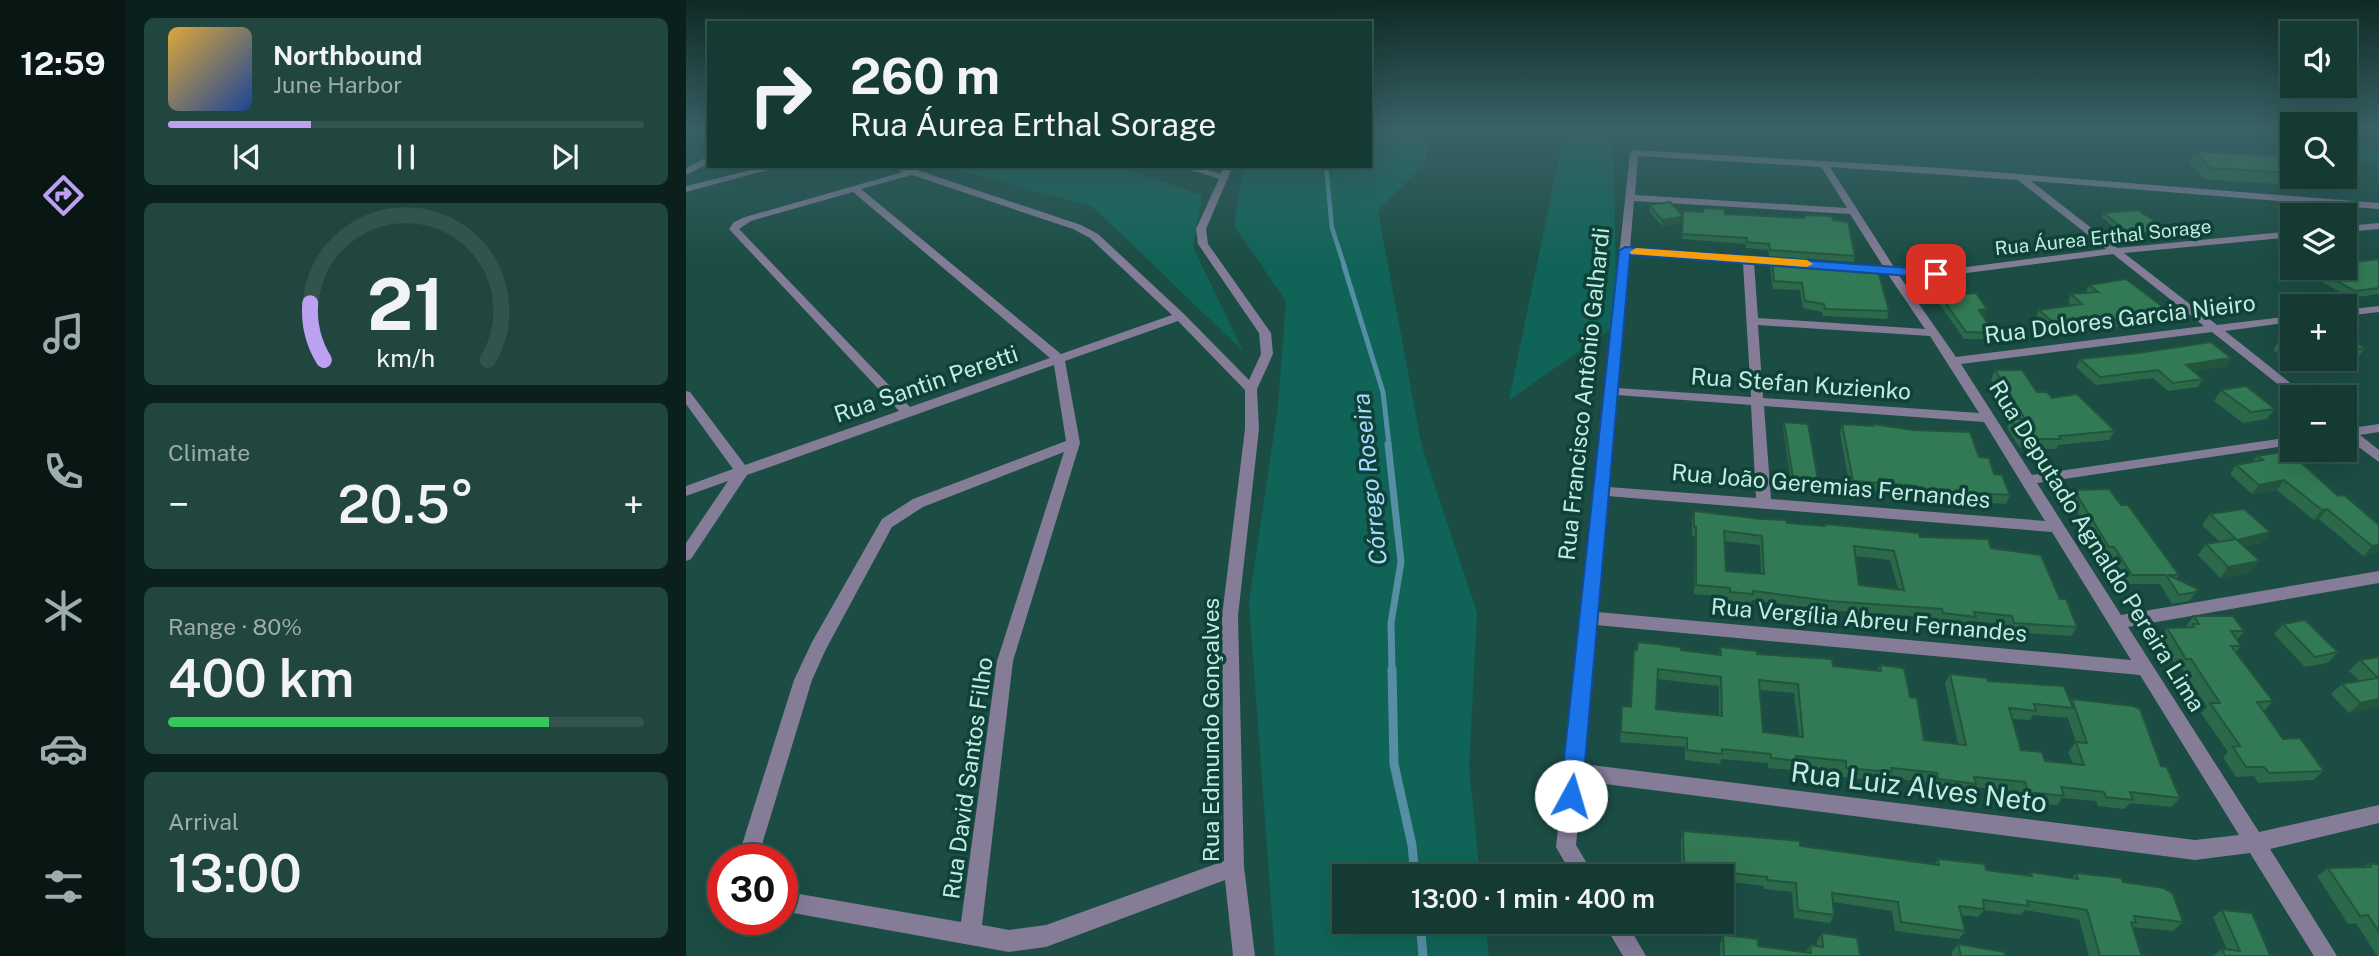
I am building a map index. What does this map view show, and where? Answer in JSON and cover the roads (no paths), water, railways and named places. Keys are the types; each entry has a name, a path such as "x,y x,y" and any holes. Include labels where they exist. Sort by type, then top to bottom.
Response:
{"street":[{"path":"686,174 689,188 752,173"},
{"path":"908,412 734,229 737,224 748,219 909,173"},
{"path":"913,173 1077,227 1094,236 1180,316 1251,389 1267,354 1265,333 1203,244 1201,229 1225,173"},
{"path":"1206,173 1222,177"},
{"name":"Rua Francisco Antônio Galhardi","path":"1577,864 1566,847 1632,173"},
{"name":"Rua Deputado Agnaldo Pereira Lima","path":"1829,173 1891,271 1936,333 2326,956"},
{"name":"Rua Francisco Antônio Galhardi","path":"1954,173 2379,206"},
{"path":"2020,177 2286,385"},
{"path":"854,188 1059,359"},
{"path":"1630,198 1854,211"},
{"path":"2357,228 2379,226"},
{"name":"Rua Áurea Erthal Sorage","path":"1831,265 1936,274 2115,251 2280,235"},
{"path":"1625,251 1803,263"},
{"path":"1748,260 1754,321 1755,402 1763,504"},
{"path":"2357,312 2379,309"},
{"name":"Rua Santin Peretti","path":"686,491 1180,316"},
{"path":"1754,321 1936,333"},
{"name":"Rua Dolores Garcia Nieiro","path":"1953,360 2280,321"},
{"name":"Rua David Santos Filho","path":"970,935 1005,661 1073,443 1059,359"},
{"name":"Rua Edmundo Gonçalves","path":"1244,956 1234,867 1230,616 1252,429 1251,389"},
{"name":"Rua Stefan Kuzienko","path":"1611,391 1989,418"},
{"path":"686,555 742,471 688,401"},
{"path":"2357,431 2379,428"},
{"path":"2357,440 2379,457"},
{"path":"752,844 803,680 887,523 918,503 1073,443"},
{"path":"2028,480 2280,443"},
{"name":"Rua João Geremias Fernandes","path":"1601,491 2057,527"},
{"path":"2117,622 2379,577"},
{"name":"Rua Vergília Abreu Fernandes","path":"1588,618 2145,668"},
{"name":"Rua Luiz Alves Neto","path":"1573,771 2195,850 2257,842 2379,814"},
{"path":"798,904 1009,941 1046,936 1234,867"},
{"path":"1621,934 1635,956"}],"waterway":[{"name":"Córrego Roseira","path":"1327,173 1332,228 1345,268"},
{"name":"Córrego Roseira","path":"1344,266 1383,392 1389,445"},
{"name":"Córrego Roseira","path":"1388,444 1401,562 1391,623 1392,670"},
{"name":"Córrego Roseira","path":"1392,669 1394,764 1414,864"},
{"name":"Córrego Roseira","path":"1421,934 1423,956"}]}
